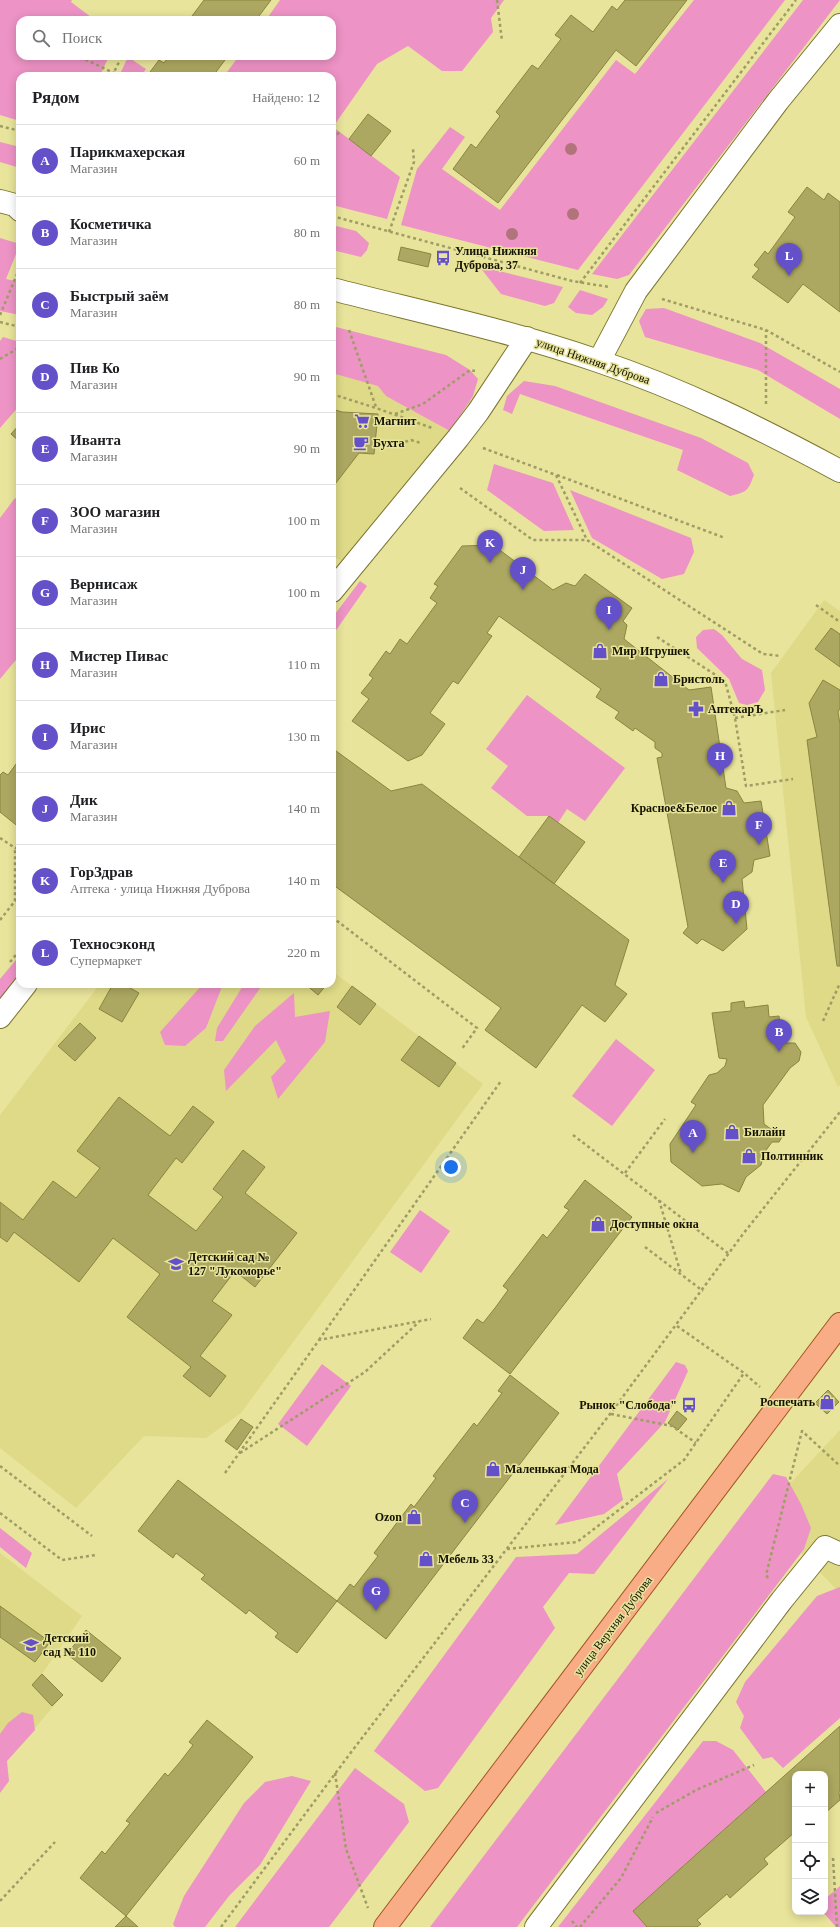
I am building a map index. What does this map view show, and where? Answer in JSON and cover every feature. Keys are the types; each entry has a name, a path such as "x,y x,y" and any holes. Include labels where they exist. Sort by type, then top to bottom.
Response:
{"main road":[{"name":"улица Верхняя Дуброва","path":"378,1920 840,1324"}],"street":[{"path":"600,361 636,291 778,101 840,25"},
{"name":"улица Нижняя Дуброва","path":"336,290 527,338 600,361 692,396 840,471"},
{"path":"336,586 458,438 527,338"},
{"path":"0,1017 23,988"},
{"path":"536,1927 782,1600 825,1547 840,1554"}],"path":[{"path":"496,0 502,42"},
{"path":"580,283 796,0"},
{"path":"86,60 108,72"},
{"path":"114,72 120,60"},
{"path":"0,126 16,130"},
{"path":"336,135 340,132"},
{"path":"389,232 414,162 413,149"},
{"path":"336,217 580,283 636,291 766,330 840,372"},
{"path":"0,315 16,277"},
{"path":"0,322 16,325"},
{"path":"350,330 376,408"},
{"path":"766,330 766,433"},
{"path":"0,359 16,349"},
{"path":"395,414 423,404 470,370 500,378"},
{"path":"336,395 395,414 725,538"},
{"path":"556,475 587,540 763,654 780,656"},
{"path":"460,488 533,540 587,540"},
{"path":"816,605 840,622"},
{"path":"658,638 725,681 735,718 746,786 793,779"},
{"path":"735,718 785,710"},
{"path":"0,838 15,848 14,901 0,920"},
{"path":"336,920 477,1028 460,1050"},
{"path":"823,1021 840,983"},
{"path":"225,1473 501,1081"},
{"path":"220,1927 335,1773 677,1326 729,1254 840,1112"},
{"path":"625,1174 664,1119"},
{"path":"573,1135 729,1254"},
{"path":"659,1200 681,1274"},
{"path":"645,1247 703,1291"},
{"path":"319,1340 431,1319"},
{"path":"239,1454 365,1372 419,1321"},
{"path":"677,1326 744,1373 764,1391"},
{"path":"507,1549 577,1542 684,1460 744,1373"},
{"path":"610,1414 672,1426 696,1443"},
{"path":"782,1600 766,1575 802,1431 840,1466"},
{"path":"0,1466 92,1536"},
{"path":"0,1513 62,1560 96,1555"},
{"path":"649,1817 696,1790 754,1765"},
{"path":"335,1773 346,1849 378,1920"},
{"path":"580,1927 621,1878 656,1813"},
{"path":"0,1901 55,1842"},
{"path":"833,1858 837,1927"}],"shaded area":[{"path":"0,0 72,0 71,2 90,16 16,16 16,60 107,60 102,72 16,72 16,120 0,115"},
{"path":"280,0 504,0 491,18 493,32 462,71 442,71 408,46 377,64 336,123 336,72 227,72 236,60 336,60 336,16 269,16"},
{"path":"694,0 785,0 578,270 401,225 417,169 450,127 465,137 442,169 500,210 616,60 635,74"},
{"path":"803,0 840,0 629,275 617,279 592,274"},
{"path":"127,60 132,60 146,69 144,72 121,72"},
{"path":"336,129 400,177 387,219 336,206"},
{"path":"0,142 16,146 16,167 0,162"},
{"path":"336,226 356,231 369,243 367,250 361,257 336,251"},
{"path":"0,238 16,243 16,254 6,279 16,281 16,314 0,311"},
{"path":"479,266 563,287 554,303 545,306 501,294"},
{"path":"580,290 608,299 603,307 592,315 576,313 568,307"},
{"path":"664,308 760,343 840,389 840,419 758,370 645,337 639,321 646,309"},
{"path":"336,327 446,355 470,370 478,379 473,396 450,431 386,396 378,386 336,374"},
{"path":"3,337 16,341 16,410 0,428 0,341"},
{"path":"336,363 488,406 358,575 337,558 336,559"},
{"path":"524,381 555,386 701,438 748,463 754,475 746,490 730,496 677,470 683,450 520,394 512,414 503,410 507,396"},
{"path":"494,464 553,483 574,530 544,531 487,490"},
{"path":"570,490 691,538 694,552 684,574 662,579 592,538"},
{"path":"15,498 16,660 0,679 0,518"},
{"path":"360,581 367,586 336,630 336,613"},
{"path":"824,600 840,611 840,1085 838,1087 806,1017 771,673"},
{"path":"714,629 722,635 742,659 762,670 765,690 758,702 747,705 739,703 729,679 697,648 696,637 703,630"},
{"path":"527,695 625,768 585,821 567,809 558,823 549,816 527,816 491,788 508,766 486,749"},
{"path":"16,960 16,981 0,1000 0,979"},
{"name":"Детский сад № 127 \"Лукоморье\"","path":"336,974 483,1084 241,1413 206,1438 144,1436 76,1508 0,1448 0,1115 97,988 336,988"},
{"path":"199,988 221,988 206,1028 185,1046 165,1045 160,1032"},
{"path":"242,988 260,988 223,1041 215,1041 217,1028"},
{"path":"294,993 295,1017 330,1011 325,1042 278,1099 271,1077 286,1061 276,1040 226,1091 224,1070 255,1026"},
{"path":"616,1039 655,1070 612,1126 572,1096"},
{"path":"420,1210 450,1231 421,1273 390,1252"},
{"path":"676,1362 685,1365 688,1371 665,1422 617,1474 623,1500 604,1514 555,1525"},
{"path":"322,1364 351,1386 307,1446 278,1424"},
{"path":"840,1430 840,1593 770,1521 772,1503"},
{"path":"773,1474 786,1477 801,1504 811,1528 804,1549 517,1927 430,1927"},
{"path":"668,1479 594,1574 569,1573 543,1607 555,1628 438,1788 425,1791 374,1751 516,1557 577,1554"},
{"path":"0,1528 32,1553 26,1568 0,1547"},
{"name":"Детский сад № 110","path":"0,1553 82,1616 42,1674 63,1695 0,1769"},
{"path":"840,1587 840,1718 783,1768 772,1757 763,1759 740,1728 744,1716 736,1702 745,1682 817,1596"},
{"path":"22,1712 33,1715 35,1730 7,1761 9,1781 0,1793 0,1734 8,1723"},
{"path":"703,1741 716,1741 733,1750 766,1792 633,1911 647,1927 558,1927"},
{"path":"355,1768 404,1804 409,1822 329,1927 235,1927"},
{"path":"292,1776 311,1781 260,1865 229,1896 205,1927 175,1927 173,1924 184,1896 244,1803 265,1782"},
{"path":"840,1886 840,1927 836,1927 826,1915 828,1915 828,1896"}],"building":[{"path":"204,0 271,0 259,16 192,16"},
{"path":"625,0 687,0 636,66 616,50 498,203 453,169 471,144 476,148 500,116 496,112 532,65 538,69 561,39 555,35 571,15 593,32 612,6 617,10"},
{"path":"159,60 164,63 166,60 225,60 216,72 150,72"},
{"path":"368,114 391,131 371,156 349,139"},
{"path":"807,187 824,200 828,193 840,202 840,312 803,284 788,303 752,277 759,269 754,265 765,251 768,254 795,217 788,212"},
{"path":"401,247 431,254 428,267 398,260"},
{"path":"336,410 342,412 378,414 374,454 359,453 336,483"},
{"path":"16,428 16,438 11,434"},
{"path":"493,545 553,590 566,583 575,586 585,574 632,608 623,621 627,625 624,639 689,690 711,687 726,788 737,791 744,803 761,801 770,856 754,860 752,872 742,879 747,929 723,951 702,939 697,944 683,933 688,927 657,758 662,757 662,753 655,748 655,742 635,728 633,731 615,718 619,712 596,697 601,689 499,616 487,633 492,636 458,684 453,681 430,713 445,724 422,755 408,761 352,721 369,699 361,693 373,678 369,675 386,651 390,654 400,639 407,644 437,603 430,598 438,586 434,584 462,546"},
{"path":"831,628 840,634 840,667 815,649"},
{"path":"823,680 840,690 840,708 838,712 840,724 840,966 837,966 807,740 817,737 809,703"},
{"path":"336,751 391,791 422,784 629,940 615,985 627,994 605,1022 582,1005 536,1068 485,1030 501,1008 336,887"},
{"path":"16,764 16,825 0,812 0,775 3,772 8,775"},
{"path":"549,816 585,842 554,884 519,857"},
{"path":"352,986 376,1004 360,1025 337,1007"},
{"path":"111,988 130,988 139,993 122,1022 99,1009"},
{"path":"310,988 324,988 318,995"},
{"path":"744,1001 745,1008 768,1005 769,1017 779,1016 783,1043 795,1043 801,1052 799,1061 790,1068 763,1105 764,1124 782,1137 779,1142 772,1142 764,1153 761,1165 746,1177 739,1192 722,1184 702,1186 671,1162 670,1144 696,1105 691,1102 709,1075 717,1073 725,1066 727,1059 719,1058 712,1013 731,1011 731,1003"},
{"path":"80,1023 96,1038 75,1061 58,1046"},
{"path":"419,1036 456,1063 439,1087 401,1060"},
{"name":"Детский сад № 127 \"Лукоморье\"","path":"119,1097 170,1136 193,1106 214,1122 182,1163 176,1158 148,1195 196,1231 223,1197 213,1189 243,1150 265,1167 245,1193 297,1233 255,1287 235,1271 212,1301 232,1315 200,1356 226,1376 210,1397 183,1376 191,1367 127,1317 160,1274 113,1238 79,1282 14,1232 7,1242 0,1237 0,1202 23,1220 53,1181 76,1198 100,1168 77,1151"},
{"path":"585,1180 632,1217 510,1374 463,1338 477,1319 483,1323 495,1308 508,1290 503,1286 543,1234 547,1238 569,1210 564,1207"},
{"path":"510,1375 559,1413 386,1639 337,1601 350,1584 354,1587 378,1556 374,1553 411,1504 414,1507 436,1478 433,1476 474,1423 477,1426 502,1393 498,1391"},
{"name":"Роспечать","path":"828,1390 839,1402 827,1414 815,1403"},
{"path":"677,1411 687,1419 678,1430 668,1423"},
{"path":"241,1419 253,1427 237,1450 225,1441"},
{"path":"178,1480 337,1601 297,1653 275,1637 278,1633 249,1610 246,1614 201,1579 205,1575 176,1553 173,1558 138,1531"},
{"path":"0,1606 50,1642 35,1662 0,1637"},
{"path":"86,1630 121,1658 102,1682 67,1654"},
{"path":"42,1674 63,1695 52,1706 32,1685"},
{"path":"207,1720 253,1757 126,1916 80,1878 102,1851 105,1854 130,1823 126,1821 165,1773 168,1776 180,1762 193,1745 189,1742"},
{"path":"840,1726 840,1800 828,1810 828,1771 792,1771 792,1835 764,1859 768,1864 730,1898 727,1894 697,1920 701,1924 697,1927 647,1927 633,1911"},
{"path":"126,1916 138,1927 115,1927"}],"place":[{"name":"Улица Нижняя Дуброва, 37","path":"443,258"},
{"name":"Техносэконд","path":"789,276"},
{"name":"Магнит","path":"362,421"},
{"name":"Бухта","path":"361,443"},
{"name":"ГорЗдрав","path":"490,563"},
{"name":"Дик","path":"523,590"},
{"name":"Ирис","path":"609,630"},
{"name":"Мир Игрушек","path":"600,651"},
{"name":"Бристоль","path":"661,679"},
{"name":"АптекарЪ","path":"696,709"},
{"name":"Мистер Пивас","path":"720,776"},
{"name":"Красное&Белое","path":"729,808"},
{"name":"ЗОО магазин","path":"759,845"},
{"name":"Иванта","path":"723,883"},
{"name":"Пив Ко","path":"736,924"},
{"name":"Косметичка","path":"779,1052"},
{"name":"Билайн","path":"732,1132"},
{"name":"Парикмахерская","path":"693,1153"},
{"name":"Полтинник","path":"749,1156"},
{"name":"Доступные окна","path":"598,1224"},
{"name":"Детский сад № 127 \"Лукоморье\"","path":"176,1264"},
{"name":"Роспечать","path":"827,1402"},
{"name":"Рынок \"Слобода\"","path":"689,1405"},
{"name":"Маленькая Мода","path":"493,1469"},
{"name":"Ozon","path":"414,1517"},
{"name":"Быстрый заём","path":"465,1523"},
{"name":"Мебель 33","path":"426,1559"},
{"name":"Вернисаж","path":"376,1611"},
{"name":"Детский сад № 110","path":"31,1645"}]}
